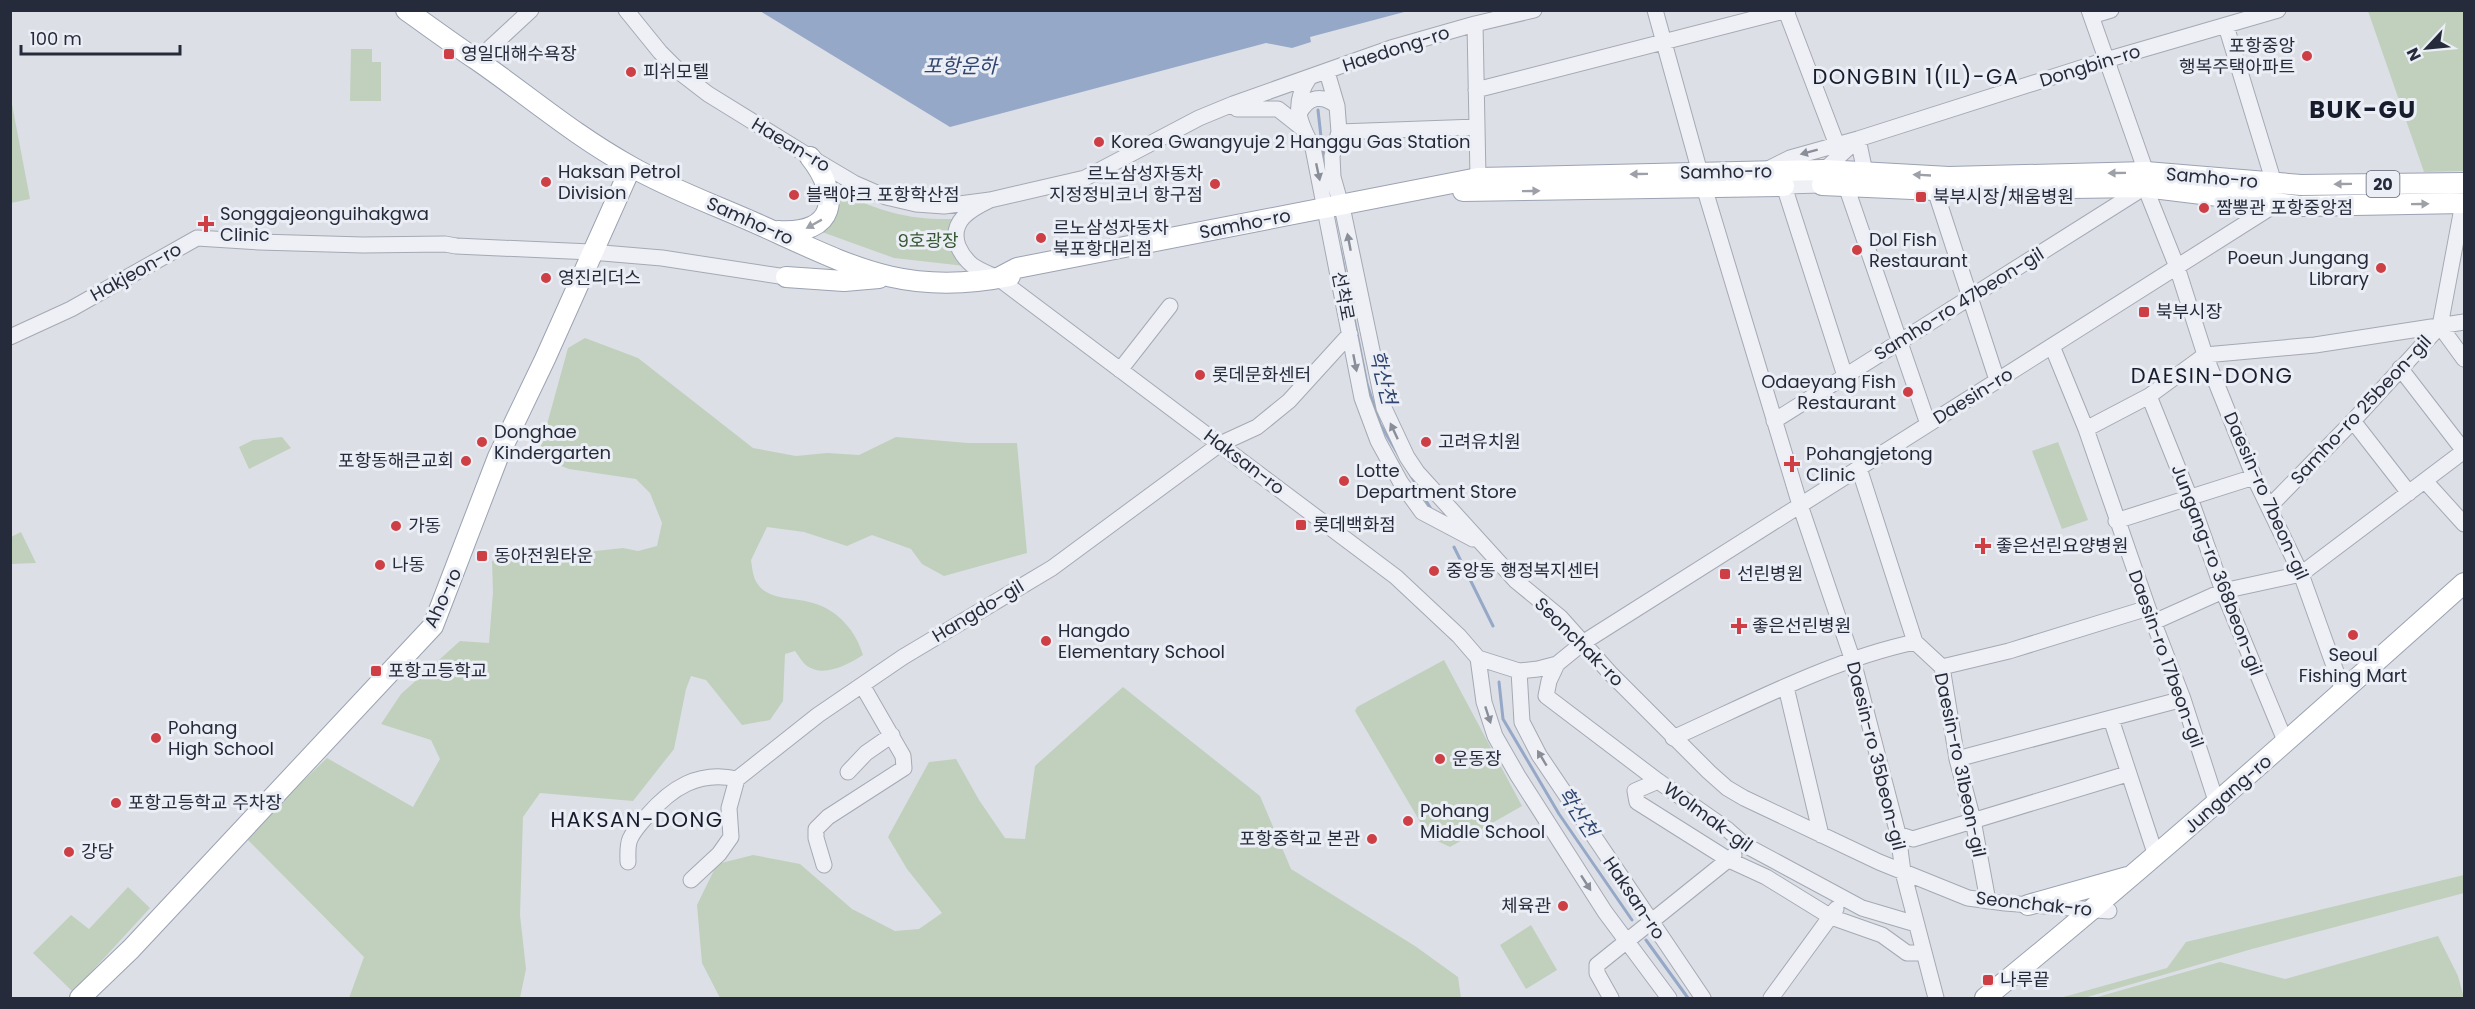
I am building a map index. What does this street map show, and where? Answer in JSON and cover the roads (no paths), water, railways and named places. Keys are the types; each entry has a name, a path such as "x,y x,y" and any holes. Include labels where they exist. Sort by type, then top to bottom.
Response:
{"main road":[{"name":"Samho-ro","path":"406,10 477,60 551,117 631,167 842,262 887,278 916,282 956,283 1154,254 1478,178 1703,180 1784,186"},
{"path":"770,230 806,229 822,221 827,215 830,197 828,187 823,173 810,157"},
{"name":"Aho-ro","path":"80,999 131,949 433,626 475,523 498,457 545,359 631,167"},
{"name":"Samho-ro","path":"1335,212 1370,208 1467,190 1703,180 1762,172 1823,178 1846,186 1935,190 2145,179 2277,204 2299,206 2464,203"},
{"name":"Samho-ro","path":"1823,178 1865,172 1949,177 2145,179 2301,185 2464,183"},
{"path":"770,230 795,250 802,261 800,271 786,277"},
{"path":"786,277 844,281 887,278"},
{"name":"Jungang-ro","path":"1985,999 2102,910 2136,874 2286,744 2464,583"},
{"name":"Jungang-ro","path":"1998,999 2464,597"},
{"path":"2028,905 2136,874"}],"street":[{"path":"477,60 531,10"},
{"name":"Haean-ro","path":"626,10 660,52 682,74 708,94 862,187 901,201 945,206 990,200"},
{"name":"Haedong-ro","path":"990,200 1085,177 1219,110 1391,48 1534,10"},
{"name":"Daesin-ro 35beon-gil","path":"1655,10 1774,421 1853,661 1898,834 1903,872 1936,999"},
{"path":"2090,13 2111,10"},
{"path":"1476,90 1787,11 1837,145"},
{"name":"Dongbin-ro","path":"1823,178 1858,140 2106,60 2273,11"},
{"name":"Daesin-ro 7beon-gil","path":"2090,13 2205,355 2254,477 2301,574 2343,691"},
{"path":"1475,24 1478,178"},
{"path":"2226,26 2274,183"},
{"name":"Seonchak-ro","path":"1327,72 1337,106 1339,132 1332,156 1335,212 1384,408 1407,457 1417,472 1480,543 1516,581 1560,617 1673,738 1727,788 1821,835 1968,898 2102,910"},
{"path":"1301,121 1298,99 1309,78"},
{"path":"1301,121 1307,102 1312,99 1328,99 1337,106"},
{"path":"1219,110 1278,109 1301,121"},
{"name":"선착로","path":"1301,121 1335,212 1350,334 1362,398 1378,441 1401,483 1422,512 1480,543"},
{"path":"1339,132 1477,127"},
{"path":"1762,172 1790,158 1858,140 1865,172"},
{"name":"Samho-ro","path":"1784,186 1823,178"},
{"name":"Samho-ro 47beon-gil","path":"1774,421 1970,298 2145,179"},
{"name":"Daesin-ro","path":"1519,671 1557,664 1584,642 2277,204 2301,185"},
{"path":"1784,186 1845,376"},
{"path":"1846,186 1928,424"},
{"path":"1935,190 1997,381"},
{"name":"Haksan-ro","path":"990,200 963,216 956,230 956,240 960,250 973,265 998,278 1396,577 1465,642 1478,658 1484,702 1495,736 1556,837 1625,942 1669,999"},
{"name":"Samho-ro 25beon-gil","path":"2270,506 2354,421 2440,326 2464,203"},
{"name":"Hakjeon-ro","path":"10,337 71,309 198,238 363,245 445,244 591,252 662,258 786,277"},
{"path":"1120,370 1170,306"},
{"path":"2085,429 2149,396 2205,355 2315,345 2464,322"},
{"path":"2440,326 2464,359"},
{"name":"Hangdo-gil","path":"737,779 818,715 862,685 940,633 1052,568 1220,444 1257,427 1289,401 1350,334"},
{"name":"Daesin-ro 17beon-gil","path":"2052,346 2085,429 2116,521 2183,699 2217,804"},
{"path":"1942,667 2151,615 2223,591 2301,574 2427,482 2464,451 2400,368"},
{"name":"Jungang-ro 368beon-gil","path":"2149,396 2190,498 2223,591 2286,744"},
{"path":"2354,421 2409,493"},
{"name":"Daesin-ro 31beon-gil","path":"1859,468 1915,642 1942,667 1957,759 1973,820 1988,901"},
{"path":"2116,521 2254,477"},
{"path":"2427,482 2464,524"},
{"path":"1673,738 1786,687 1884,649 1915,642"},
{"path":"1478,658 1519,671"},
{"name":"Wolmak-gil","path":"1557,664 1549,681 1546,696 1658,781 1728,830 1745,845 1862,908 1916,924"},
{"name":"Haksan-ro","path":"1519,671 1522,722 1545,763 1703,999"},
{"path":"824,865 816,838 816,828 828,817 904,768 903,756 862,685"},
{"path":"1786,687 1821,835"},
{"path":"1957,759 2183,699"},
{"path":"2111,719 2127,774 2156,856"},
{"path":"848,772 866,753 892,735"},
{"path":"1898,834 1913,839 2127,774"},
{"path":"627,862 629,841 638,826 664,796 697,779 721,775 737,779 729,808 731,837 719,854 691,880"},
{"path":"1658,781 1635,790 1637,802 1729,860 1766,877 1831,917 1882,935 1907,952 1923,953"},
{"path":"1611,999 1597,973 1597,965 1745,845"},
{"path":"1771,999 1843,899"}],"water":[{"name":"포항운하","path":"760,11 1408,11 1310,37 1311,42 1292,48 1266,43 950,127"}],"waterway":[{"name":"학산천","path":"1318,110 1325,173"},
{"name":"학산천","path":"1340,248 1367,384 1380,424 1431,509"},
{"name":"학산천","path":"1454,547 1493,626"},
{"name":"학산천","path":"1499,682 1503,719 1559,814 1632,920"},
{"name":"학산천","path":"1646,940 1688,998"}],"place":[{"name":"영일대해수욕장","path":"449,54"},
{"name":"포항중앙 행복주택아파트","path":"2307,56"},
{"name":"피쉬모텔","path":"631,72"},
{"name":"Korea Gwangyuje 2 Hanggu Gas Station","path":"1099,142"},
{"name":"Haksan Petrol Division","path":"546,182"},
{"name":"르노삼성자동차 지정정비코너 항구점","path":"1215,184"},
{"name":"블랙야크 포항학산점","path":"794,195"},
{"name":"북부시장/채움병원","path":"1921,197"},
{"name":"짬뽕관 포항중앙점","path":"2204,208"},
{"name":"Songgajeonguihakgwa Clinic","path":"206,224"},
{"name":"르노삼성자동차 북포항대리점","path":"1041,238"},
{"name":"Dol Fish Restaurant","path":"1857,250"},
{"name":"Poeun Jungang Library","path":"2381,268"},
{"name":"영진리더스","path":"546,278"},
{"name":"북부시장","path":"2144,312"},
{"name":"롯데문화센터","path":"1200,375"},
{"name":"Odaeyang Fish Restaurant","path":"1908,392"},
{"name":"Donghae Kindergarten","path":"482,442"},
{"name":"고려유치원","path":"1426,442"},
{"name":"포항동해큰교회","path":"466,461"},
{"name":"Pohangjetong Clinic","path":"1792,464"},
{"name":"Lotte Department Store","path":"1344,481"},
{"name":"롯데백화점","path":"1301,525"},
{"name":"가동","path":"396,526"},
{"name":"좋은선린요양병원","path":"1983,546"},
{"name":"동아전원타운","path":"482,556"},
{"name":"나동","path":"380,565"},
{"name":"중앙동 행정복지센터","path":"1434,571"},
{"name":"선린병원","path":"1725,574"},
{"name":"좋은선린병원","path":"1739,626"},
{"name":"Seoul Fishing Mart","path":"2353,635"},
{"name":"Hangdo Elementary School","path":"1046,641"},
{"name":"포항고등학교","path":"376,671"},
{"name":"Pohang High School","path":"156,738"},
{"name":"운동장","path":"1440,759"},
{"name":"포항고등학교 주차장","path":"116,803"},
{"name":"Pohang Middle School","path":"1408,821"},
{"name":"포항중학교 본관","path":"1372,839"},
{"name":"강당","path":"69,852"},
{"name":"체육관","path":"1563,906"},
{"name":"나루끝","path":"1988,980"}],"district":[{"name":"DONGBIN 1(IL)-GA","path":"1916,77"},
{"name":"BUK-GU","path":"2363,110"},
{"name":"DAESIN-DONG","path":"2212,376"},
{"name":"HAKSAN-DONG","path":"637,820"}],"park label":[{"name":"9호광장","path":"928,241"}]}
